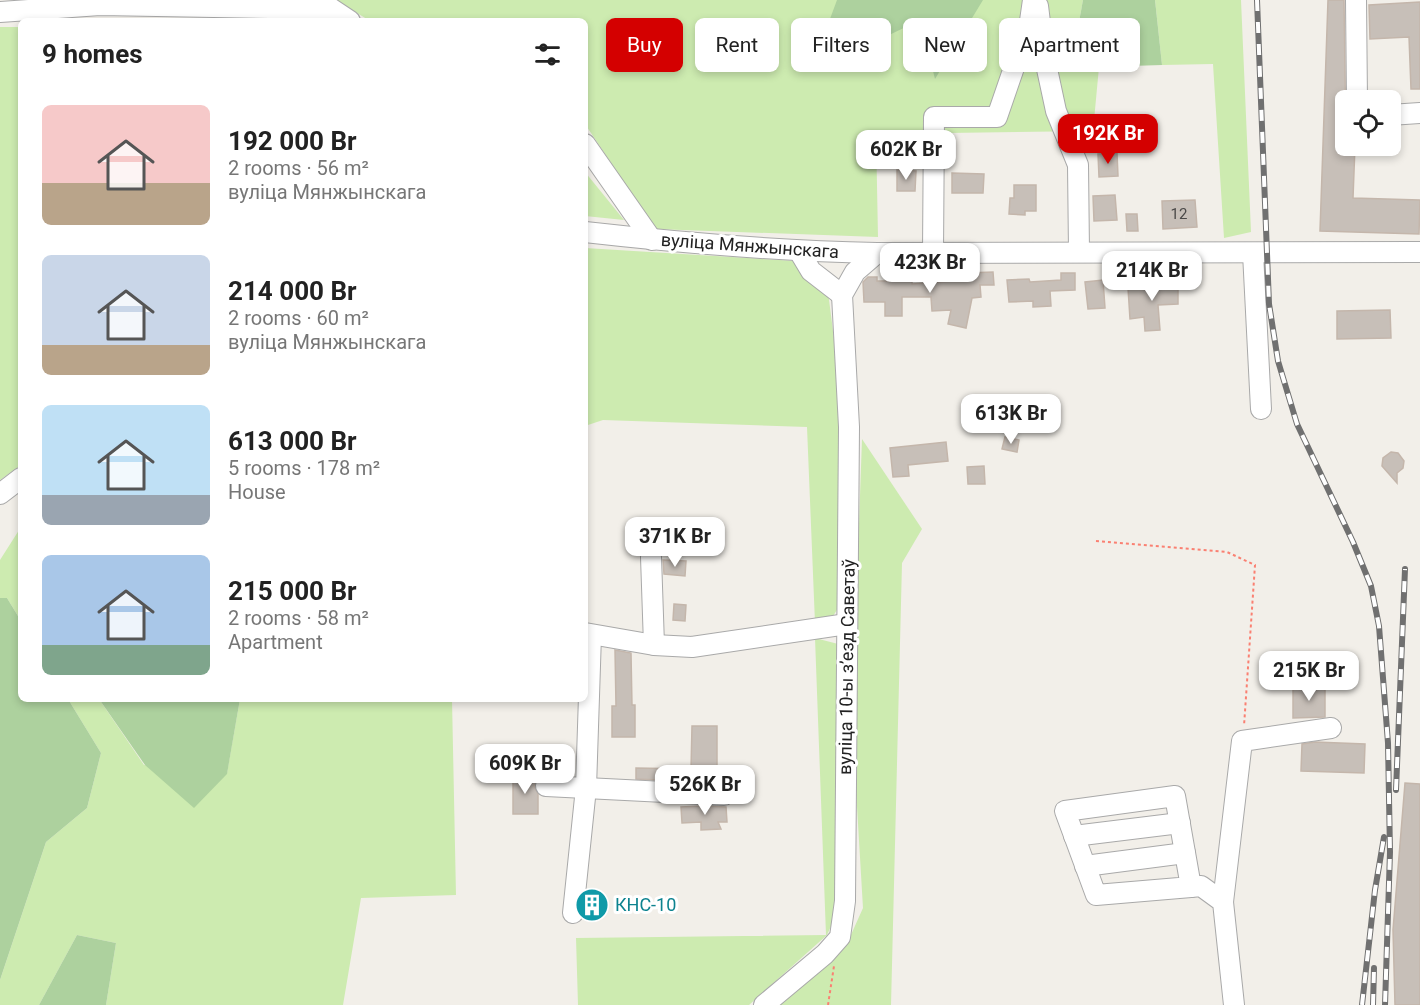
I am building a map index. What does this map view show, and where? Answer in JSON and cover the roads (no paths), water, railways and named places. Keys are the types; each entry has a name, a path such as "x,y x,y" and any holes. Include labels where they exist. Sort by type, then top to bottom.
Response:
{"street":[{"path":"933,252 934,117 997,117 1030,21 1034,0"},
{"path":"1038,0 1044,55 1056,111 1078,165 1079,252"},
{"path":"1356,0 1357,90"},
{"path":"0,12 100,5 332,9 346,18"},
{"path":"1401,114 1420,113"},
{"path":"588,148 652,240"},
{"name":"вуліца Мянжынскага","path":"588,232 652,240 799,251 876,253 1420,252"},
{"path":"799,251 811,271 842,295 855,272 876,253"},
{"path":"1253,253 1261,409"},
{"name":"вуліца 10-ы зʼезд Саветаў","path":"764,1005 825,954 840,937 844,901 849,427 842,295"},
{"path":"0,494 18,480"},
{"path":"651,557 654,645"},
{"path":"588,634 654,645 692,647 847,624"},
{"path":"573,913 586,788 587,702"},
{"path":"1234,1005 1223,903 1242,741 1331,728"},
{"path":"546,786 724,795"},
{"path":"1191,887 1175,796 1065,811 1096,895 1191,887 1201,886 1223,903"},
{"path":"1074,836 1180,823"},
{"path":"1085,866 1185,853"}],"railway":[{"path":"1257,0 1269,304 1278,361 1297,424 1353,542 1371,586 1379,626 1388,743 1390,852 1385,1005"},
{"path":"1396,790 1405,569"},
{"path":"1362,1005 1375,890 1384,837"},
{"path":"1373,1005 1374,968"}],"place":[{"name":"КНС-10","path":"592,905"}]}
